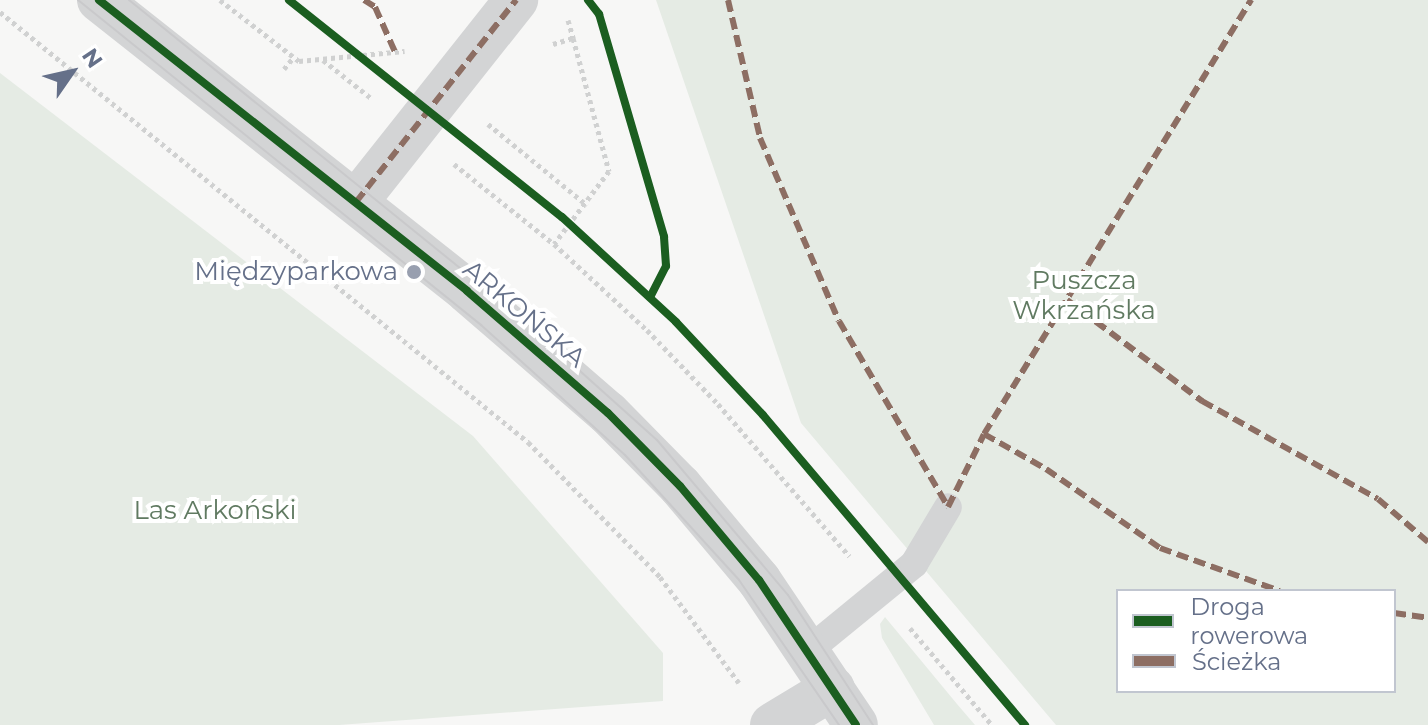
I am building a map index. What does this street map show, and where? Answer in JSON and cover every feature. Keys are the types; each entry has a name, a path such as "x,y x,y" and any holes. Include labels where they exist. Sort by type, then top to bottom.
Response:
{"street":[{"name":"ARKOŃSKA","path":"99,0 356,202 608,413 714,525 809,650 856,725"},
{"path":"356,202 516,0"},
{"path":"772,725 833,688"}],"lane":[{"path":"809,650 914,564 948,507"}],"path":[{"path":"220,0 293,58 323,60 421,48"},
{"path":"0,12 459,381 590,500 690,615 743,689"},
{"path":"544,49 573,38 605,150 608,175 554,244"},
{"path":"348,46 429,110 554,244 718,404 992,725"},
{"path":"395,52 429,110"},
{"path":"284,69 293,58"},
{"path":"323,60 429,110 587,205"},
{"path":"202,173 209,164"},
{"path":"562,217 582,234"}],"green space":[{"name":"Puszcza Wkrzańska","path":"656,0 1428,0 1428,725 1056,725 801,423"},
{"name":"Las Arkoński","path":"0,73 473,436 663,653 663,701 339,725 0,725"},
{"path":"885,617 975,725 934,725 882,638 880,624"}],"tram line":[{"path":"78,0 481,325 625,455 739,580 839,725"},
{"path":"129,0 512,310 657,440 788,595 873,725"}],"marked path":[{"path":"364,0 375,7 395,52"},
{"path":"356,202 516,0"},
{"path":"728,0 760,138 839,321 948,507"},
{"path":"948,507 984,434 1251,0"},
{"path":"1067,300 1202,401 1378,499 1428,542"},
{"path":"984,434 1046,469 1160,548 1274,589"},
{"path":"1396,613 1428,618"}],"cycle path":[{"path":"99,0 467,291 608,413 680,486 759,580 856,725"},
{"path":"289,0 562,217 676,322 763,415 1025,725"},
{"path":"588,0 599,14 664,237 666,266 650,297"}],"place":[{"name":"Międzyparkowa","path":"414,272"}]}
